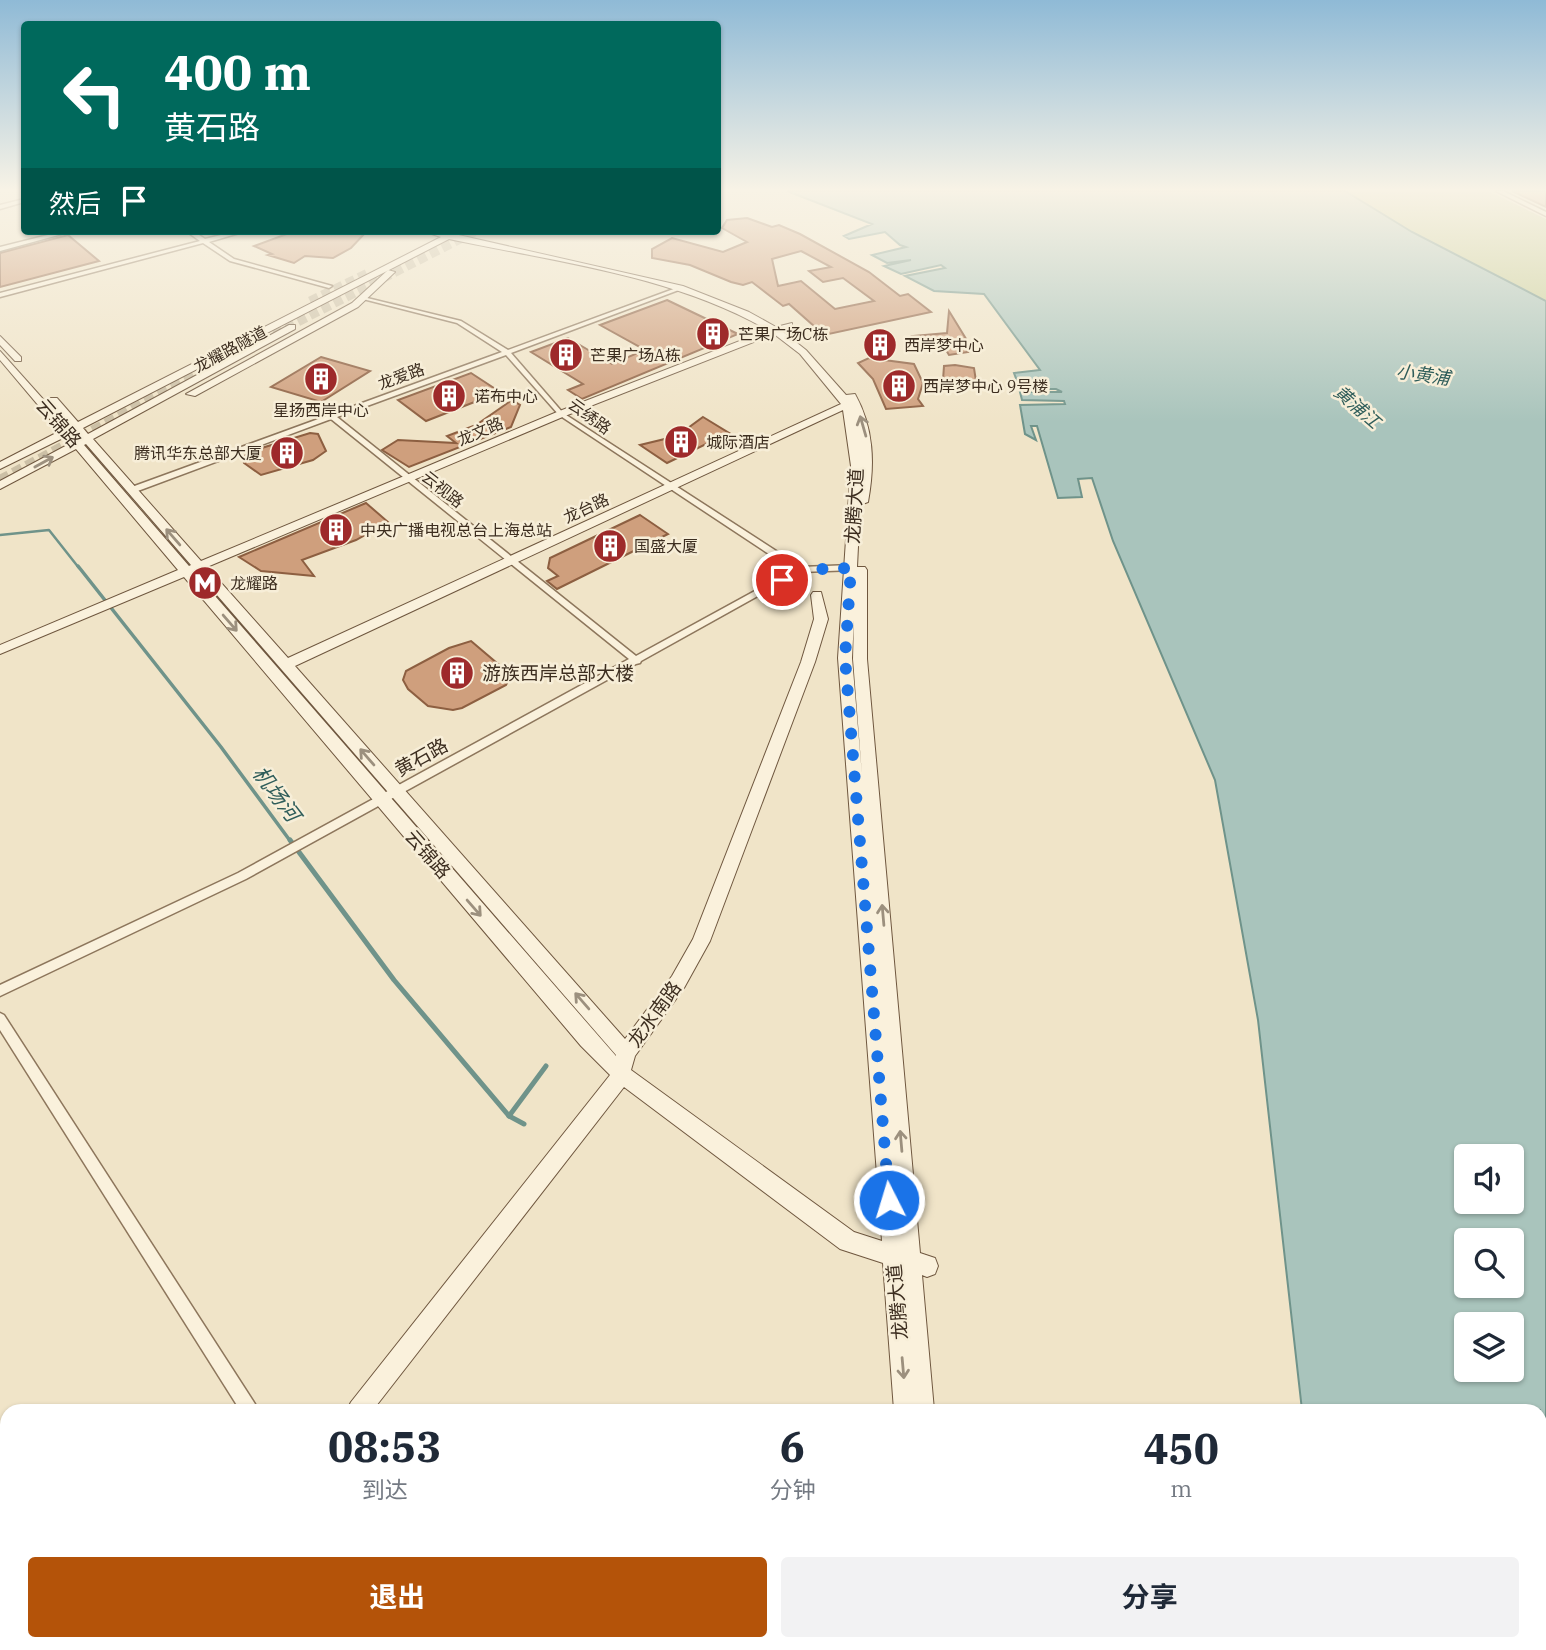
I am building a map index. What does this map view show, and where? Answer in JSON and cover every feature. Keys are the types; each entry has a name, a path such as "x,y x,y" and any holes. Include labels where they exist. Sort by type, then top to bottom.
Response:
{"main road":[{"path":"104,408 328,286 381,268"},
{"path":"104,408 385,268"},
{"path":"86,443 102,430 398,268"},
{"name":"龙腾大道","path":"599,268 681,288 782,327"},
{"name":"龙腾大道","path":"618,268 678,281 739,303 782,327 827,362 843,381 865,429 868,453 845,658 910,1261 922,1404"},
{"path":"0,486 86,443 117,432 365,298 386,275"},
{"name":"龙耀路隧道","path":"71,426 310,301"},
{"name":"龙耀路隧道","path":"102,430 156,406 319,318"},
{"name":"龙文路","path":"0,650 561,414 782,327"},
{"name":"云锦路","path":"0,339 192,568 624,1063 848,1241 910,1261"},
{"name":"云锦路","path":"0,354 71,426"},
{"name":"龙台路","path":"285,665 854,401"},
{"name":"龙耀路隧道","path":"117,432 156,406"},
{"path":"0,466 71,426"},
{"name":"云锦路","path":"86,443 132,489 192,568 285,665 390,796"},
{"name":"龙水南路","path":"364,1404 624,1063 678,982 711,918 808,662 821,619 817,595"},
{"name":"龙腾大道","path":"906,1404 910,1261"}],"street":[{"path":"0,296 105,268"},
{"path":"262,268 328,286"},
{"name":"龙爱路","path":"132,489 681,288"},
{"name":"云绣路","path":"365,298 459,323 507,352 561,414 799,570"},
{"name":"云视路","path":"331,416 637,661"},
{"name":"黄石路","path":"0,991 271,861 799,570 856,567"},
{"path":"0,1019 245,1404"}],"green space":[{"path":"1481,268 1546,268 1546,301"}],"water":[{"path":"888,268 928,268 901,274"},
{"path":"945,268 1482,268 1546,301 1546,1404 1301,1404 1258,1020 1215,780 1113,541 1092,478 1078,479 1082,497 1058,498 1037,426 1031,426 1036,440 1025,434 1020,405 1065,404 1064,401 1022,400 1020,392 1062,392 1056,389 1020,389 1014,373 1040,370 984,294 934,291 905,276"}],"building":[{"path":"0,268 72,268 0,287"},
{"path":"697,268 774,268 778,286 801,281 835,309 874,301 843,278 823,282 809,271 862,268 900,296 908,294 931,312 824,335 789,304 783,306 752,282 743,285"},
{"path":"667,300 738,334 582,399 568,390 583,384 531,352 568,338 612,364 645,350 600,325"},
{"path":"949,311 968,342 963,343 968,352 949,355 946,350 947,337 943,344 918,346 912,336 947,333"},
{"name":"星扬西岸中心","path":"321,357 370,371 321,402 271,387"},
{"name":"西岸梦中心 9号楼","path":"869,358 914,364 923,383 918,399 923,406 886,409 873,379 858,363"},
{"path":"944,366 974,368 976,381 943,380"},
{"name":"诺布中心","path":"471,373 500,392 426,421 398,400"},
{"path":"512,400 520,405 511,427 409,467 382,450 398,440 456,443 447,436 476,425"},
{"name":"城际酒店","path":"703,417 729,433 667,463 640,445 677,436"},
{"name":"腾讯华东总部大厦","path":"310,433 318,434 326,451 313,460 261,475 244,463 243,457 252,451"},
{"name":"中央广播电视总台上海总站","path":"366,503 388,522 356,540 302,560 314,576 261,571 239,557"},
{"name":"国盛大厦","path":"640,515 668,534 557,589 547,581 558,576 548,568 550,558"},
{"name":"游族西岸总部大楼","path":"471,641 511,675 506,685 453,710 428,706 408,689 403,680 406,671 449,648"}],"waterway":[{"name":"机场河","path":"0,535 49,530 79,568"},
{"name":"机场河","path":"78,566 221,747 291,842"},
{"name":"机场河","path":"290,840 394,980 509,1116"},
{"name":"机场河","path":"509,1116 546,1066"},
{"name":"机场河","path":"509,1116 524,1124"}],"tunnel":[{"path":"274,334 403,268"},
{"path":"310,301 370,272"},
{"path":"231,356 239,352"},
{"path":"0,480 234,355"}],"place":[{"name":"芒果广场C栋","path":"713,334"},
{"name":"西岸梦中心","path":"880,345"},
{"name":"芒果广场A栋","path":"566,355"},
{"name":"星扬西岸中心","path":"321,379"},
{"name":"西岸梦中心 9号楼","path":"899,386"},
{"name":"诺布中心","path":"449,396"},
{"name":"城际酒店","path":"681,442"},
{"name":"腾讯华东总部大厦","path":"287,453"},
{"name":"中央广播电视总台上海总站","path":"336,530"},
{"name":"国盛大厦","path":"610,546"},
{"name":"龙耀路","path":"205,583"},
{"name":"游族西岸总部大楼","path":"457,673"}],"route":[{"path":"782,580 799,570 851,568 845,658 889,1200"}],"water label":[{"name":"小黄浦","path":"1423,375"},
{"name":"黄浦江","path":"1357,407"}]}
